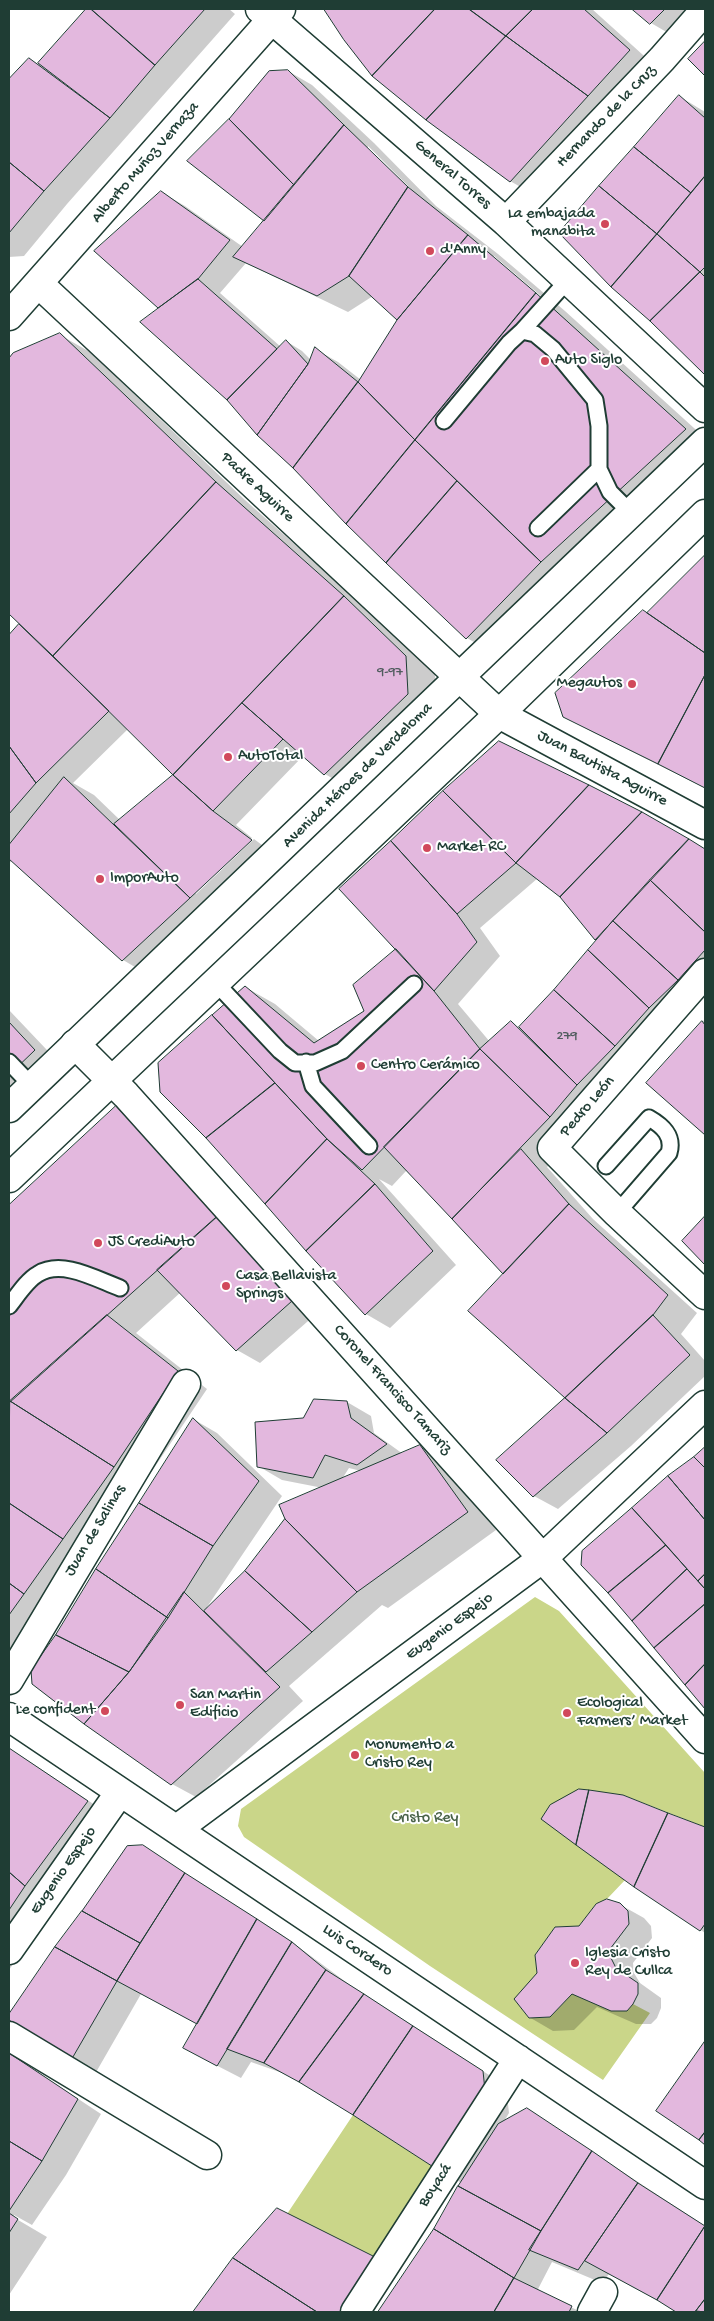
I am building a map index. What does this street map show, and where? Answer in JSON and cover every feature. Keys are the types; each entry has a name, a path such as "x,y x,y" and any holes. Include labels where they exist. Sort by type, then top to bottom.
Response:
{"street":[{"name":"Hernando de la Cruz","path":"506,222 662,59 705,10"},
{"name":"General Torres","path":"271,12 506,222 705,408"},
{"name":"Alberto Muñoz Vernaza","path":"9,316 39,284 271,12"},
{"path":"9,293 39,284"},
{"name":"Padre Aguirre","path":"39,284 499,714"},
{"name":"Avenida Héroes de Verdeloma","path":"9,1108 705,442"},
{"path":"9,1178 499,714 705,514"},
{"name":"Juan Bautista Aguirre","path":"499,714 705,825"},
{"name":"Pedro León","path":"705,973 552,1148 617,1213 705,1295"},
{"name":"Coronel Francisco Tamariz","path":"75,1044 112,1080 705,1739"},
{"name":"Juan de Salinas","path":"9,1680 186,1384"},
{"name":"Eugenio Espejo","path":"177,1829 543,1558 705,1405"},
{"name":"Luis Cordero","path":"9,1717 705,2184"},
{"name":"Eugenio Espejo","path":"9,1950 120,1792"},
{"path":"9,2036 207,2155"},
{"name":"Boyacá","path":"355,2312 518,2059"}],"lane":[{"path":"444,421 509,342 522,331 568,280"},
{"path":"522,331 535,334 552,349 596,400 599,426 598,469 610,492 631,513"},
{"path":"538,528 598,469"},
{"path":"216,982 280,1050 295,1062 315,1063 342,1051 414,984"},
{"path":"9,1062 32,1086"},
{"path":"306,1062 312,1086 369,1146"},
{"path":"606,1166 649,1118 666,1130 672,1143 669,1153 617,1213"},
{"path":"9,1306 36,1274 54,1267 79,1273 120,1288"}],"green space":[{"name":"Cristo Rey","path":"535,1597 559,1611 705,1773 705,1827 623,1795 579,1789 625,1880 607,1899 596,1904 579,1926 555,1927 535,1955 537,1973 515,2000 529,2018 550,2017 572,1994 627,2011 633,2004 650,2013 603,2080 430,1966 244,1837 238,1826 241,1809"},
{"path":"353,2115 438,2170 375,2257 287,2214"}],"building":[{"path":"86,9 91,9 155,65 110,118 38,63"},
{"path":"91,9 205,9 155,65"},
{"path":"324,9 435,9 372,76 344,40"},
{"path":"435,9 469,9 506,36 426,120 372,76"},
{"path":"469,9 533,9 506,36"},
{"path":"533,9 584,9 630,50 588,96 506,36"},
{"path":"632,9 665,9 650,24"},
{"path":"506,36 588,96 510,182 426,120"},
{"path":"705,41 705,76 688,59"},
{"path":"29,58 110,118 44,191 9,162 9,79"},
{"path":"288,70 344,125 294,185 229,119 269,71"},
{"path":"679,95 705,118 705,176 691,193 634,147"},
{"path":"229,119 294,185 264,221 187,161"},
{"path":"344,125 408,187 349,276 317,296 233,257"},
{"path":"634,147 691,193 657,234 599,186"},
{"path":"9,162 44,191 9,233"},
{"path":"705,176 705,267 700,272 657,234"},
{"path":"599,186 657,234 611,287 559,233"},
{"path":"408,187 468,235 397,320 349,276"},
{"path":"161,191 230,240 198,279 158,308 94,251"},
{"path":"657,234 700,272 650,321 611,287"},
{"path":"468,235 536,293 415,440 358,382 397,320"},
{"path":"700,272 705,277 705,375 650,321"},
{"path":"198,279 277,349 227,400 140,322"},
{"name":"Auto Siglo","path":"536,293 686,429 541,562 415,440"},
{"path":"60,333 216,482 53,656 9,614 9,358 13,353"},
{"path":"286,340 308,364 257,435 227,400"},
{"path":"315,347 358,382 293,468 257,435 308,364"},
{"path":"358,382 415,440 346,524 293,468"},
{"path":"415,440 457,481 386,563 346,524"},
{"path":"457,481 541,562 466,639 386,563"},
{"path":"216,482 344,596 173,775 53,656"},
{"path":"705,555 705,653 647,613"},
{"path":"344,596 406,656 408,694 324,775 242,703"},
{"name":"Megautos","path":"643,610 705,653 705,675 658,764 563,717 555,693"},
{"path":"19,624 109,711 36,783 9,746 9,635"},
{"path":"705,675 705,788 658,764"},
{"name":"AutoTotal","path":"242,703 283,739 213,811 173,775"},
{"path":"499,741 589,785 516,863 443,791"},
{"path":"9,746 36,783 9,814"},
{"path":"173,775 213,811 252,840 190,898 114,824"},
{"name":"ImporAuto","path":"64,777 190,898 122,961 9,859 9,845"},
{"path":"589,785 642,812 560,897 516,863"},
{"path":"443,791 516,863 457,914 391,841"},
{"path":"642,812 689,839 595,940 560,897"},
{"path":"689,839 705,849 705,932 650,880"},
{"path":"391,841 457,914 477,942 434,991 339,889"},
{"path":"650,880 705,932 705,950 678,980 613,921"},
{"path":"613,921 678,980 649,1008 588,950"},
{"name":"Centro Cerámico","path":"396,949 434,991 480,1049 362,1170 327,1139 212,1015 245,986 314,1043 364,1011 353,985"},
{"path":"588,950 649,1008 615,1046 554,990"},
{"path":"554,990 615,1046 577,1085 519,1027"},
{"path":"212,1015 275,1083 206,1138 160,1092 158,1063"},
{"path":"511,1021 577,1085 550,1117 480,1049"},
{"path":"702,1021 705,1025 705,1135 646,1083"},
{"path":"9,1022 35,1050 9,1075"},
{"path":"480,1049 550,1117 452,1219 384,1147"},
{"path":"275,1083 327,1139 265,1204 206,1138"},
{"name":"JS CrediAuto","path":"116,1106 219,1215 9,1403 9,1205"},
{"path":"327,1139 375,1184 306,1251 265,1204"},
{"path":"521,1149 569,1204 503,1274 452,1219"},
{"path":"375,1184 433,1251 365,1315 306,1251"},
{"path":"569,1204 668,1295 653,1315 565,1398 468,1311"},
{"name":"Casa Bellavista Springs","path":"219,1215 292,1301 236,1351 157,1270"},
{"path":"705,1216 705,1265 682,1241"},
{"path":"107,1315 178,1371 114,1467 10,1401"},
{"path":"653,1315 690,1355 607,1433 565,1398"},
{"path":"565,1398 607,1433 533,1497 496,1460"},
{"path":"314,1399 347,1401 351,1418 387,1444 357,1465 325,1455 313,1478 257,1467 255,1422 303,1418"},
{"path":"10,1401 114,1467 63,1539 9,1503"},
{"path":"193,1418 259,1481 213,1546 139,1503"},
{"path":"420,1445 468,1512 357,1592 285,1519 279,1505"},
{"path":"705,1447 705,1468 694,1457"},
{"path":"694,1457 705,1468 705,1520 668,1476"},
{"path":"668,1476 705,1520 705,1574 698,1581 632,1508"},
{"path":"9,1503 63,1539 24,1594 9,1583"},
{"path":"139,1503 213,1546 168,1618 96,1569"},
{"path":"632,1508 666,1545 608,1593 581,1565 582,1551"},
{"path":"285,1519 357,1592 312,1632 245,1571"},
{"path":"666,1545 687,1569 632,1621 608,1593"},
{"path":"96,1569 168,1618 129,1672 56,1635"},
{"path":"687,1569 705,1589 705,1604 654,1648 632,1621"},
{"path":"245,1571 312,1632 266,1672 204,1611"},
{"path":"705,1574 705,1589 698,1581"},
{"path":"9,1583 24,1594 9,1615"},
{"name":"San Martin Edificio","path":"184,1592 280,1687 171,1785 84,1724 129,1672"},
{"path":"705,1604 705,1664 685,1685 654,1648"},
{"path":"56,1635 129,1672 84,1724 32,1684 31,1670"},
{"path":"705,1664 705,1709 685,1685"},
{"path":"9,1748 88,1801 25,1886 9,1872"},
{"path":"579,1789 589,1790 576,1845 541,1819 550,1805"},
{"path":"589,1790 623,1795 668,1813 634,1887 576,1845"},
{"path":"668,1813 705,1827 705,1924 700,1931 634,1887"},
{"path":"143,1845 185,1873 140,1943 82,1911 127,1846"},
{"path":"9,1872 25,1886 9,1910"},
{"path":"185,1873 257,1919 197,2024 117,1981"},
{"name":"Iglesia Cristo Rey de Cullca","path":"607,1899 620,1903 628,1911 629,1924 610,1949 611,1958 616,1968 638,1983 638,1994 633,2004 627,2011 611,2011 572,1994 550,2017 529,2018 514,1999 537,1973 535,1955 555,1927 579,1926 596,1904"},
{"path":"82,1911 140,1943 117,1981 55,1947"},
{"path":"257,1919 292,1942 217,2066 183,2048"},
{"path":"292,1942 326,1970 264,2063 227,2049"},
{"path":"55,1947 117,1981 70,2062 9,2020 9,2014"},
{"path":"326,1970 364,1994 299,2082 264,2063"},
{"path":"364,1994 413,2026 353,2115 299,2082"},
{"path":"413,2026 483,2071 486,2100 438,2170 353,2115"},
{"path":"705,2041 705,2132 699,2140 656,2111"},
{"path":"9,2053 78,2099 42,2161 9,2141"},
{"path":"527,2108 592,2151 541,2231 458,2186 498,2124"},
{"path":"705,2132 705,2145 699,2140"},
{"path":"9,2141 42,2161 9,2211"},
{"path":"592,2151 638,2183 578,2270 529,2250"},
{"path":"638,2183 705,2226 657,2300 585,2261"},
{"path":"458,2186 541,2231 514,2278 434,2229"},
{"path":"277,2208 375,2257 340,2312 317,2312 233,2258"},
{"path":"9,2213 18,2219 9,2233"},
{"path":"705,2226 705,2299 695,2312 676,2312 657,2300"},
{"path":"434,2229 514,2278 494,2312 378,2312"},
{"path":"233,2258 317,2312 193,2312"},
{"path":"514,2278 572,2306 569,2312 494,2312"},
{"path":"705,2299 705,2312 696,2311"}],"place":[{"name":"La embajada manabita","path":"605,224"},
{"name":"d'Anny","path":"430,251"},
{"name":"Auto Siglo","path":"545,361"},
{"name":"Megautos","path":"632,684"},
{"name":"AutoTotal","path":"228,757"},
{"name":"Market RC","path":"427,848"},
{"name":"ImporAuto","path":"100,879"},
{"name":"Centro Cerámico","path":"361,1066"},
{"name":"JS CrediAuto","path":"98,1243"},
{"name":"Casa Bellavista Springs","path":"226,1286"},
{"name":"San Martin Edificio","path":"180,1705"},
{"name":"Le confident","path":"105,1711"},
{"name":"Ecological Farmers’ Market","path":"567,1713"},
{"name":"Monumento a Cristo Rey","path":"355,1755"},
{"name":"Iglesia Cristo Rey de Cullca","path":"575,1963"}]}
